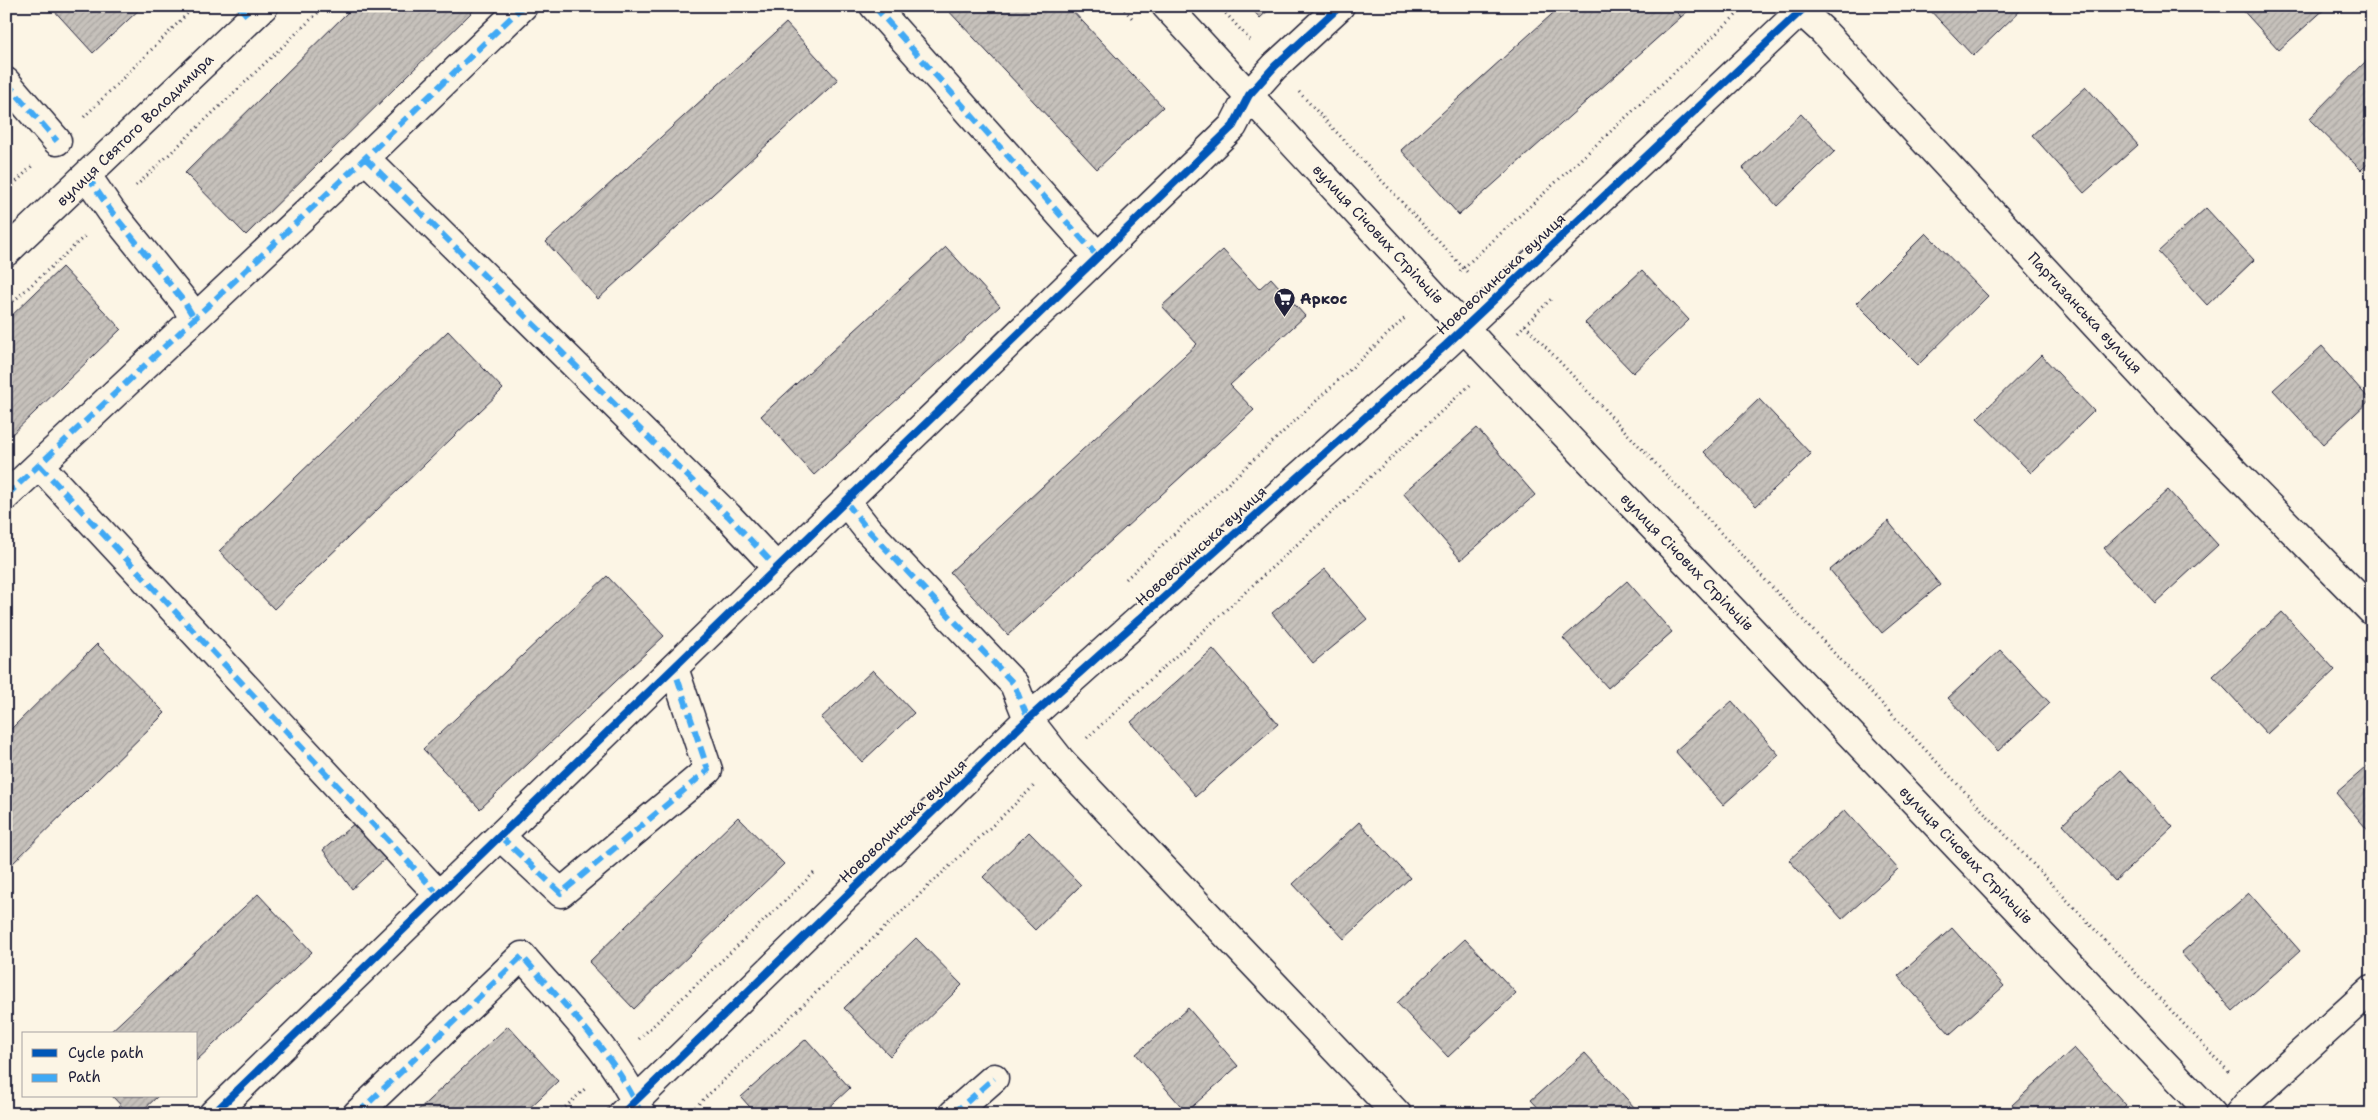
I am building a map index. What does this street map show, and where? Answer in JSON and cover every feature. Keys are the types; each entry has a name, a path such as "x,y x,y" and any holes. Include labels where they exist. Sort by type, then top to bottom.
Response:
{"street":[{"path":"6,496 365,158 523,6"},
{"path":"874,6 1098,257"},
{"name":"вулиця Січових Стрільців","path":"1166,6 1495,360 2212,1114"},
{"path":"213,1114 1234,126 1249,95 1275,66 1340,6"},
{"name":"Нововолинська вулиця","path":"633,1109 1028,719 1446,345 1804,8"},
{"name":"Партизанська вулиця","path":"1804,8 1823,31 2178,414 2372,612"},
{"name":"вулиця Святого Володимира","path":"6,252 87,176 251,11"},
{"path":"6,82 56,141"},
{"path":"365,158 728,516 776,568"},
{"path":"87,176 111,211 185,303 194,318"},
{"path":"39,464 439,895"},
{"path":"846,502 868,530 1014,684 1028,719 1061,761 1397,1114"},
{"path":"501,835 561,893 708,770 674,668"},
{"path":"358,1114 522,956 612,1063 633,1109"},
{"path":"2246,1105 2372,989"},
{"path":"953,1114 994,1078"}],"path":[{"path":"6,192 195,6"},
{"path":"6,308 111,211 324,6"},
{"path":"1219,6 1463,269 1525,325 2246,1105"},
{"path":"2361,6 2372,17"},
{"path":"688,1114 1061,761 1495,360 1525,325 1553,297"}],"building":[{"path":"50,6 143,6 93,53"},
{"path":"354,6 478,6 246,235 185,173"},
{"path":"944,6 1068,6 1163,107 1097,169"},
{"path":"1249,6 1273,6 1260,18"},
{"path":"1561,6 1671,6 1681,17 1459,215 1401,150"},
{"path":"1671,6 1694,6 1681,17"},
{"path":"1926,6 2025,6 1973,56"},
{"path":"2239,6 2327,6 2327,7 2279,50"},
{"path":"786,23 838,80 598,299 546,242"},
{"path":"2372,55 2372,160 2361,170 2309,119"},
{"path":"2086,87 2138,145 2084,193 2032,135"},
{"path":"1801,114 1835,151 1777,206 1743,168"},
{"path":"2206,208 2254,260 2207,305 2158,252"},
{"path":"1926,233 1988,296 1918,365 1856,303"},
{"path":"946,247 1000,306 814,475 761,416"},
{"path":"1223,250 1259,289 1271,278 1305,316 1230,385 1254,410 1008,635 950,572 1197,344 1162,306"},
{"path":"62,267 121,329 6,440 6,321"},
{"path":"1642,270 1689,320 1633,373 1585,323"},
{"path":"448,331 503,389 274,609 219,551"},
{"path":"2322,346 2370,400 2323,444 2273,390"},
{"path":"2041,355 2094,411 2031,473 1977,418"},
{"path":"1759,399 1811,454 1756,506 1704,452"},
{"path":"1477,428 1535,495 1461,560 1403,493"},
{"path":"2168,490 2218,545 2155,603 2104,548"},
{"path":"1888,521 1940,585 1882,633 1830,570"},
{"path":"1325,569 1367,619 1313,663 1272,613"},
{"path":"607,576 664,636 480,809 423,749"},
{"path":"1627,581 1672,632 1608,688 1563,638"},
{"path":"2282,612 2335,670 2267,734 2213,676"},
{"path":"97,644 165,713 6,870 6,734"},
{"path":"1213,649 1278,724 1196,796 1131,722"},
{"path":"2000,650 2050,703 1998,751 1948,698"},
{"path":"873,670 914,713 862,762 821,718"},
{"path":"1732,701 1779,755 1723,805 1675,751"},
{"path":"2372,762 2372,835 2336,793"},
{"path":"2121,770 2173,827 2115,881 2063,824"},
{"path":"1845,810 1898,869 1842,919 1789,860"},
{"path":"738,817 784,864 634,1009 589,962"},
{"path":"1359,822 1410,878 1344,939 1293,884"},
{"path":"355,823 385,859 352,889 323,850"},
{"path":"1029,832 1081,885 1035,930 983,877"},
{"path":"2249,893 2300,951 2233,1011 2181,953"},
{"path":"258,894 312,952 198,1059 198,1032 110,1032"},
{"path":"1952,928 2004,986 1950,1034 1898,976"},
{"path":"916,938 962,985 890,1056 844,1008"},
{"path":"1465,939 1516,993 1448,1057 1397,1003"},
{"path":"1188,1008 1238,1066 1186,1112 1136,1054"},
{"path":"508,1026 558,1081 523,1114 414,1114"},
{"path":"806,1039 850,1088 822,1114 756,1114 741,1097"},
{"path":"2074,1048 2126,1105 2117,1114 2020,1114 2012,1105"},
{"path":"1585,1053 1635,1108 1629,1114 1544,1114 1531,1100"},
{"path":"114,1098 156,1098 139,1114 129,1114"}],"marked path":[{"path":"239,6 250,19"},
{"path":"6,496 365,158 523,6"},
{"path":"874,6 1098,257"},
{"path":"6,82 57,141"},
{"path":"365,158 728,516 777,568"},
{"path":"87,176 111,211 185,303 194,318"},
{"path":"39,465 439,895"},
{"path":"846,502 868,530 1014,684 1028,719"},
{"path":"501,835 561,893 708,770 674,668"},
{"path":"357,1114 522,956 604,1052 631,1093 641,1114"},
{"path":"953,1114 994,1078"}],"cycle path":[{"path":"213,1114 1233,126 1249,95 1275,66 1340,6"},
{"path":"622,1114 1028,719 1446,345 1806,6"}],"place":[{"name":"Аркос","path":"1284,318"}]}
